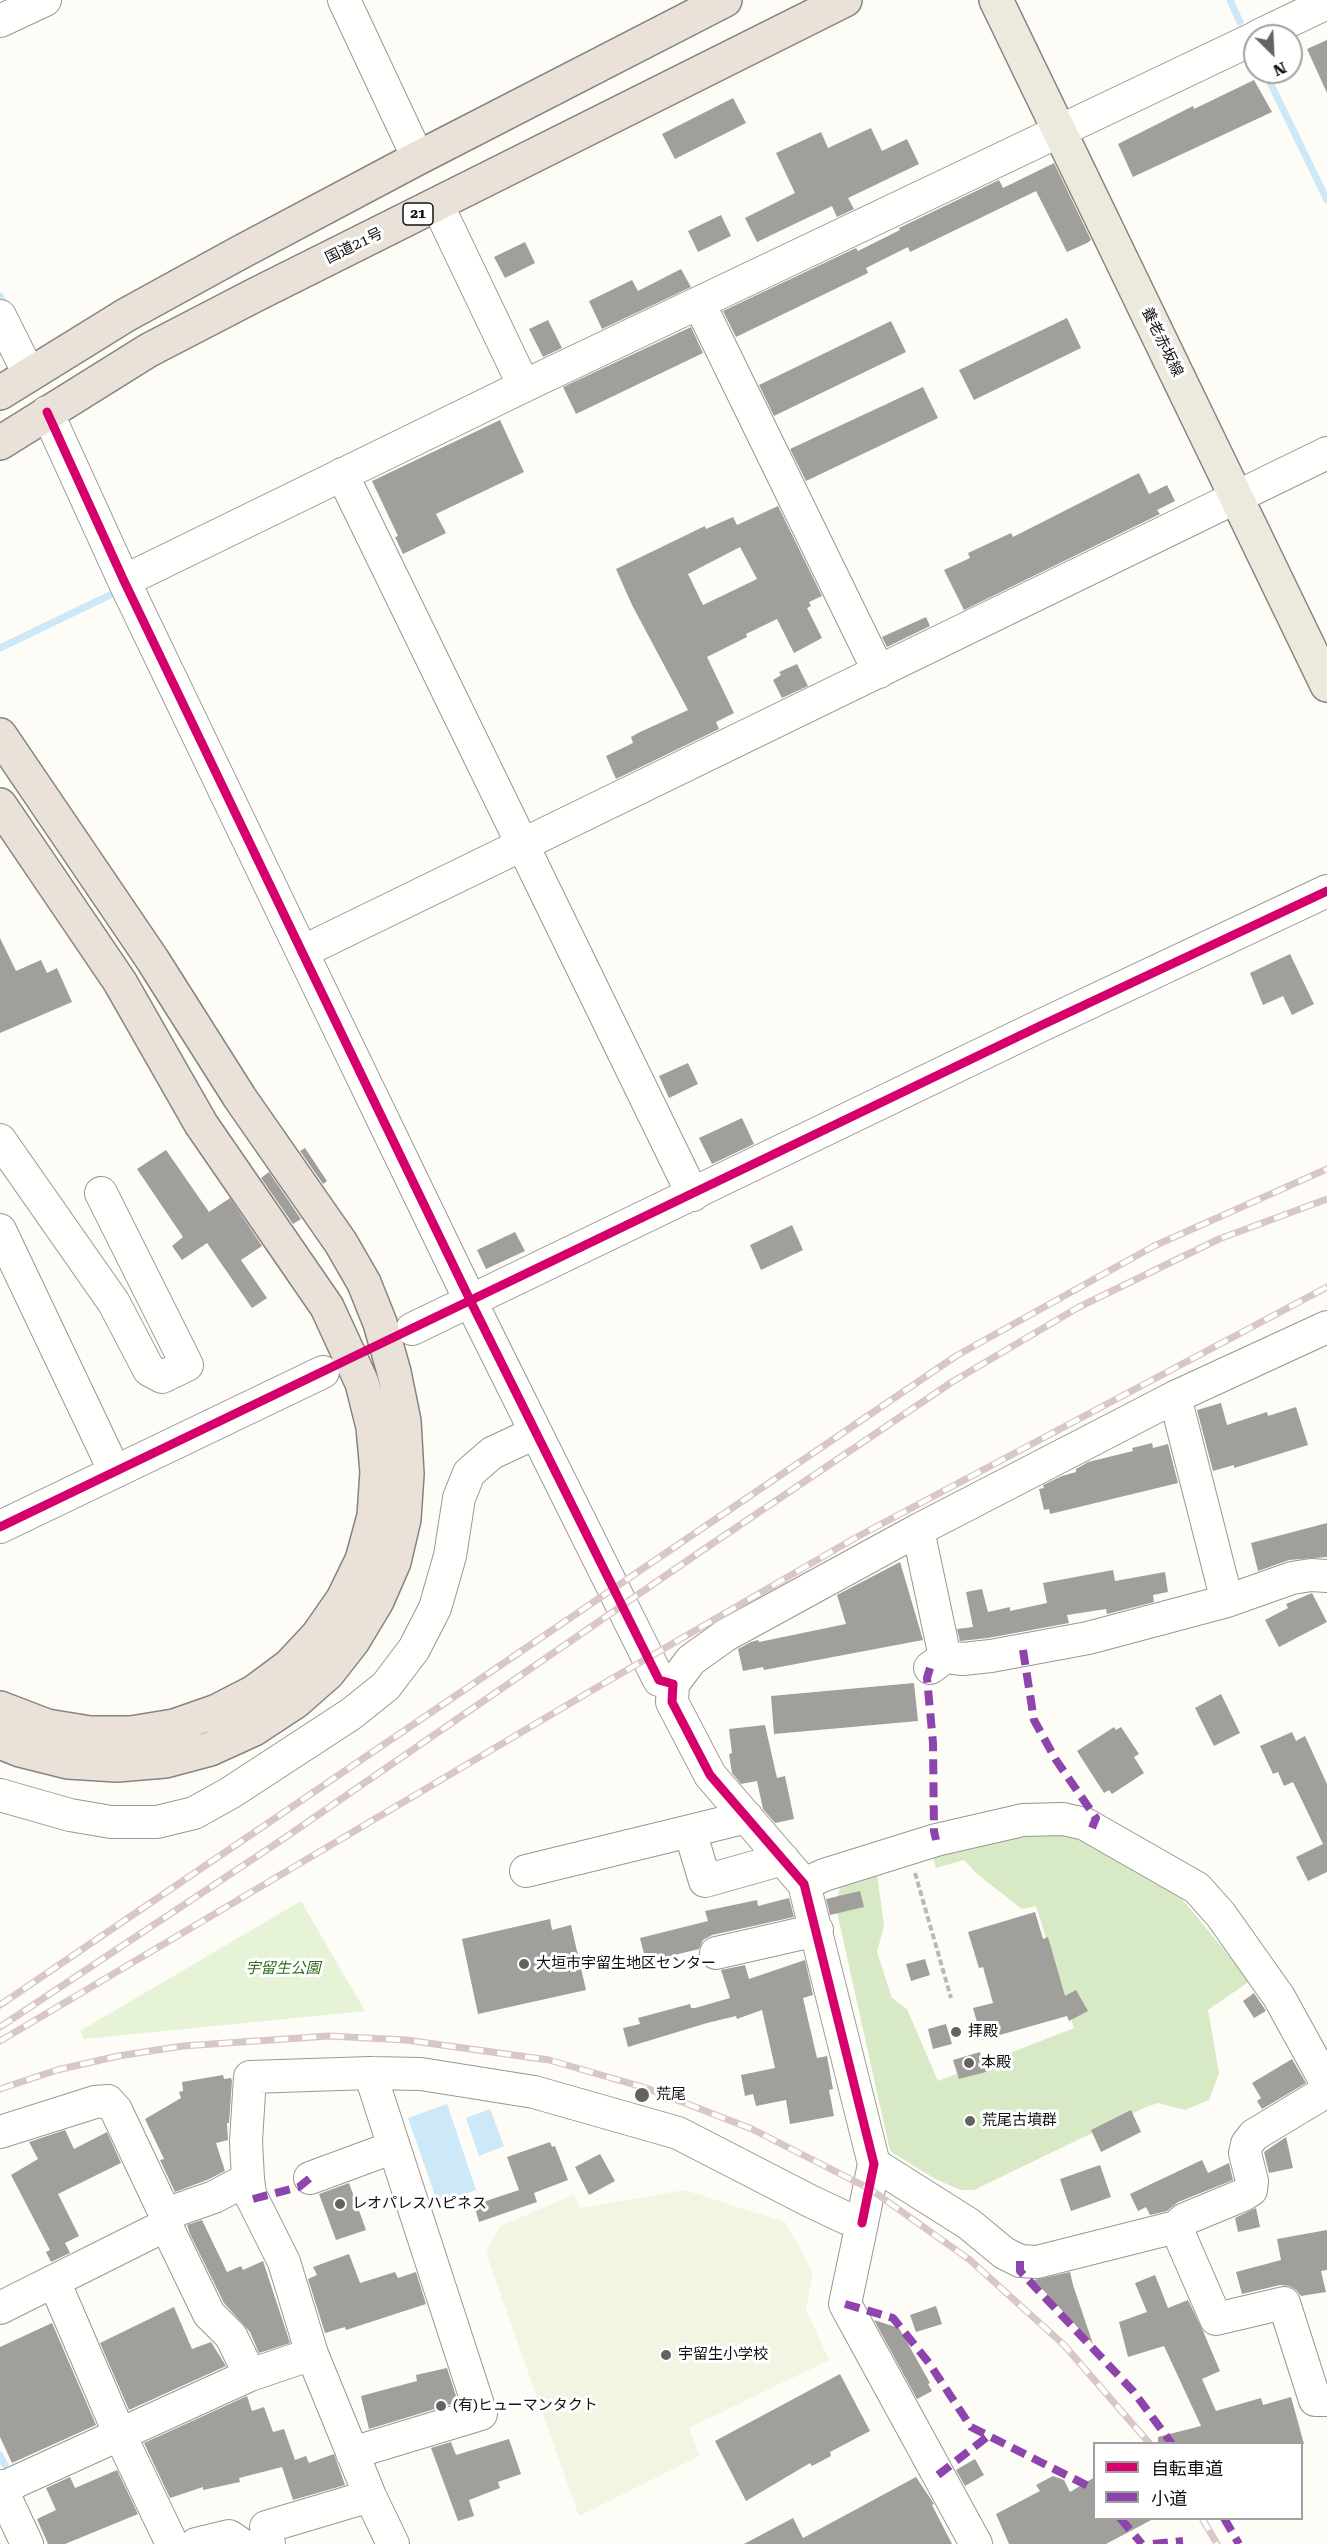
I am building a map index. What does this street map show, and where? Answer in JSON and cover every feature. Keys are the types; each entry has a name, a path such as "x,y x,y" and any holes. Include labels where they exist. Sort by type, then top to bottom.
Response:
{"highway":[{"path":"0,393 126,315 418,158 725,0"},
{"name":"国道21号","path":"0,443 149,350 845,0"},
{"path":"0,735 152,959 240,1098 341,1243 364,1283 380,1323 394,1372 404,1421 407,1474 405,1519 394,1562 377,1602 353,1641 328,1673 287,1708 254,1729 210,1749 165,1761 117,1765 68,1762 20,1750 0,1742"},
{"path":"0,805 120,982 201,1124 327,1307 362,1383 373,1427 377,1472 374,1516 362,1560 343,1599 318,1635 296,1658 254,1692 217,1711 174,1726 131,1733 90,1733 47,1726 0,1708"}],"main road":[{"name":"養老赤坂線","path":"996,0 1327,685"}],"street":[{"path":"0,21 45,0"},
{"path":"344,0 418,158"},
{"path":"1284,24 1327,3"},
{"path":"124,581 342,474 1243,44"},
{"path":"437,204 524,387"},
{"path":"699,303 879,672"},
{"path":"0,316 28,374"},
{"path":"47,412 124,581 535,1433 659,1680 673,1684"},
{"path":"302,952 1327,453"},
{"path":"342,474 521,846 693,1195"},
{"path":"412,1329 1042,1025 1327,891"},
{"path":"0,1140 114,1303 149,1370 162,1377 187,1365 101,1193"},
{"path":"0,1230 115,1473"},
{"path":"976,2544 845,2304 874,2164 804,1884 710,1775 672,1702 673,1684 691,1660 726,1635 918,1530 1175,1397 1327,1327"},
{"path":"0,1527 323,1372"},
{"path":"1175,1397 1227,1601"},
{"path":"0,1795 70,1815 111,1822 157,1822 194,1813 351,1714 386,1686 414,1649 435,1608 450,1556 459,1498 469,1473 492,1453 535,1433"},
{"path":"918,1530 938,1663 991,1656 1088,1638 1227,1601 1292,1578 1311,1575 1327,1576"},
{"path":"526,1871 747,1817"},
{"path":"804,1884 824,1875 908,1849 1023,1820 1063,1819 1085,1824 1197,1888 1221,1916 1279,1997 1327,2084"},
{"path":"690,1831 705,1881 783,1860"},
{"path":"716,1953 817,1930"},
{"path":"393,2544 370,2496 312,2354 284,2262 250,2194 246,2141 250,2077 370,2073 421,2074 534,2092 678,2133 828,2210 862,2223"},
{"path":"352,2453 481,2414 370,2073"},
{"path":"874,2164 969,2224 1004,2253 1020,2261 1037,2262 1176,2227 1185,2219 1251,2190 1252,2181 1245,2153 1246,2144 1254,2135 1327,2091"},
{"path":"0,2132 95,2102 108,2101 116,2110 209,2314 231,2336 250,2375"},
{"path":"310,2178 394,2147"},
{"path":"0,2308 166,2221 177,2210 214,2197 248,2180"},
{"path":"1176,2227 1216,2319 1284,2303 1315,2400 1327,2400"},
{"path":"54,2281 120,2435 172,2544"},
{"path":"27,2544 0,2488 250,2375 312,2354"},
{"path":"269,2544 266,2527 370,2496"},
{"path":"196,2544 229,2535 242,2544"}],"path":[{"path":"908,1849 951,1998"}],"green space":[{"path":"1028,1830 1088,1837 1172,1887 1250,1981 1208,2010 1219,2073 1209,2100 1185,2110 1158,2103 1146,2107 974,2190 961,2190 935,2179 890,2151 835,1903 840,1888 851,1881 877,1873 884,1926 877,1952 892,1998 907,2009 938,2081 1074,2028 1036,1906 1022,1909 977,1874 964,1860 936,1868 933,1857"},
{"name":"宇留生公園","path":"301,1901 365,2011 84,2039 80,2031"},
{"path":"684,2190 785,2222 813,2272 806,2309 829,2360 689,2428 699,2456 579,2516 486,2253 500,2226 574,2195 581,2208"}],"water":[{"path":"447,2104 476,2190 438,2204 408,2118"},
{"path":"490,2109 504,2146 479,2156 466,2118"}],"building":[{"path":"1327,40 1327,93 1307,49"},
{"path":"1246,84 1256,84 1272,112 1133,177 1118,144 1193,106 1194,109"},
{"path":"733,98 746,123 675,159 662,134"},
{"path":"871,128 882,151 907,139 919,164 848,198 854,209 837,217 832,206 757,242 745,218 795,193 776,153 821,132 828,148"},
{"path":"1054,163 1091,240 1067,252 1036,191 910,252 908,247 866,268 868,273 736,337 723,311 856,248 858,251 900,230 899,228 999,180 1003,188"},
{"path":"721,215 731,236 698,252 688,231"},
{"path":"525,242 535,263 505,278 494,257"},
{"path":"681,269 691,287 602,329 589,301 632,280 638,291"},
{"path":"1067,318 1081,348 974,400 959,370"},
{"path":"548,320 562,348 543,357 529,329"},
{"path":"891,321 906,352 774,416 759,385"},
{"path":"691,327 703,353 576,414 563,387"},
{"path":"923,387 938,418 806,481 790,449"},
{"path":"500,420 524,472 436,514 446,533 403,554 395,537 398,536 372,481"},
{"path":"1139,473 1149,494 1167,485 1175,501 1157,510 1160,514 964,610 944,570 970,558 968,553 1011,533 1013,537"},
{"path":"778,506 822,596 809,602 811,606 807,608 822,638 794,653 777,619 707,657 734,713 716,722 719,729 616,779 606,756 633,743 631,737 638,733 688,710 632,605 616,569 705,526 706,529 733,517 737,525","holes":["740,547 757,579 703,605 688,574"]},
{"path":"926,617 930,626 887,647 882,637"},
{"path":"797,664 808,686 782,698 773,680 781,675 779,672"},
{"path":"0,938 16,971 41,960 47,973 57,968 72,1002 0,1033"},
{"path":"1290,954 1314,1004 1292,1015 1283,996 1263,1005 1250,973"},
{"path":"688,1063 698,1084 669,1098 659,1076"},
{"path":"742,1118 754,1144 712,1164 699,1138"},
{"path":"305,1148 327,1181 323,1184 300,1151"},
{"path":"166,1150 209,1212 230,1198 262,1246 241,1260 267,1298 252,1308 207,1243 182,1260 172,1246 183,1237 137,1169"},
{"path":"269,1172 301,1219 293,1224 261,1178"},
{"path":"792,1225 803,1250 761,1270 750,1245"},
{"path":"515,1232 525,1251 486,1269 477,1250"},
{"path":"1221,1403 1227,1425 1267,1412 1268,1416 1296,1407 1308,1445 1234,1468 1234,1465 1213,1471 1197,1410"},
{"path":"1152,1443 1153,1448 1168,1444 1178,1483 1050,1514 1049,1509 1044,1510 1039,1489 1044,1488 1043,1485 1076,1472 1076,1469 1088,1462 1133,1451 1132,1448"},
{"path":"1327,1523 1327,1557 1289,1560 1258,1571 1251,1543"},
{"path":"900,1562 923,1640 764,1670 763,1667 743,1671 738,1649 758,1640 759,1642 846,1624 837,1595"},
{"path":"1113,1570 1115,1581 1165,1572 1168,1592 1153,1595 1154,1602 1107,1614 1106,1609 1067,1615 1069,1623 960,1641 957,1629 973,1627 966,1592 982,1589 988,1612 1010,1607 1010,1611 1047,1603 1043,1583"},
{"path":"1312,1593 1327,1622 1279,1647 1265,1620 1288,1608 1286,1604"},
{"path":"914,1683 918,1721 774,1734 771,1696"},
{"path":"1221,1694 1240,1733 1214,1746 1195,1708"},
{"path":"765,1725 777,1778 785,1776 794,1819 775,1823 763,1809 757,1781 741,1784 732,1773 729,1754 732,1753 729,1729"},
{"path":"1114,1727 1116,1730 1121,1727 1139,1754 1134,1757 1144,1773 1112,1794 1109,1790 1104,1793 1077,1751"},
{"path":"1292,1732 1296,1741 1305,1736 1327,1784 1327,1872 1308,1881 1296,1857 1323,1844 1293,1782 1284,1786 1278,1772 1273,1774 1260,1746"},
{"path":"860,1891 864,1907 830,1915 826,1899"},
{"path":"789,1898 794,1917 712,1935 703,1940 699,1949 646,1962 640,1938 708,1921 705,1911 757,1900 758,1906"},
{"path":"1035,1912 1043,1939 1048,1937 1065,1996 1076,1990 1088,2011 1069,2021 1067,2016 982,2040 973,2008 993,2003 983,1967 979,1968 968,1932"},
{"name":"大垣市宇留生地区センター","path":"550,1919 552,1930 571,1925 586,1990 478,2014 462,1939"},
{"path":"925,1959 930,1975 911,1981 906,1964"},
{"path":"805,1960 813,1995 803,1998 817,2058 827,2056 833,2089 829,2090 834,2116 790,2124 786,2100 756,2106 753,2094 745,2096 741,2075 775,2068 762,2010 737,2019 736,2016 707,2023 628,2047 623,2028 640,2024 638,2018 690,2004 691,2008 695,2008 730,1998 721,1970 745,1965 749,1979"},
{"path":"1254,1993 1266,2011 1254,2018 1243,2001"},
{"path":"946,2024 952,2044 933,2049 928,2029"},
{"name":"本殿","path":"980,2052 986,2072 959,2079 953,2060"},
{"path":"1292,2059 1306,2083 1262,2109 1257,2101 1261,2098 1252,2083"},
{"path":"223,2075 224,2079 231,2078 232,2081 229,2123 227,2123 228,2140 216,2143 225,2171 175,2192 160,2160 164,2159 145,2119 181,2098 179,2092 183,2091 182,2082"},
{"path":"1131,2110 1141,2132 1101,2152 1091,2130"},
{"path":"65,2130 74,2149 107,2132 121,2163 58,2194 79,2236 65,2243 70,2253 51,2262 46,2252 50,2250 11,2175 38,2159 29,2142"},
{"path":"1286,2137 1293,2168 1269,2173 1264,2152"},
{"path":"550,2142 552,2147 555,2146 568,2180 534,2193 537,2202 479,2222 474,2205 519,2190 507,2157"},
{"path":"600,2154 615,2181 589,2195 575,2167"},
{"path":"1202,2160 1208,2173 1229,2163 1233,2180 1178,2202 1167,2211 1150,2215 1146,2207 1138,2211 1130,2194"},
{"path":"1100,2165 1111,2197 1071,2211 1060,2179"},
{"name":"レオパレスハピネス","path":"349,2183 366,2230 336,2240 319,2194"},
{"path":"1256,2208 1260,2227 1238,2232 1235,2218"},
{"path":"202,2220 227,2272 241,2266 243,2270 263,2261 290,2343 259,2353 250,2332 224,2303 190,2234 187,2225"},
{"path":"1327,2230 1327,2270 1321,2271 1326,2292 1301,2296 1289,2286 1280,2285 1242,2294 1236,2272 1281,2260 1277,2239"},
{"path":"349,2254 360,2283 395,2272 398,2278 416,2272 426,2304 346,2330 345,2327 325,2333 308,2279 317,2275 313,2267"},
{"path":"1070,2272 1073,2285 1093,2344 1034,2280"},
{"path":"1155,2275 1168,2308 1188,2300 1220,2371 1202,2379 1216,2411 1261,2398 1263,2405 1291,2397 1304,2444 1303,2442 1158,2442 1158,2437 1201,2426 1164,2346 1128,2357 1119,2322 1147,2312 1135,2283"},
{"path":"936,2306 942,2324 916,2332 910,2315"},
{"path":"174,2307 192,2349 211,2342 226,2366 129,2410 100,2343"},
{"path":"874,2320 899,2328 930,2383 928,2384 932,2391 917,2399"},
{"path":"52,2323 96,2425 12,2463 0,2437 0,2347"},
{"path":"447,2368 458,2402 369,2429 361,2396 417,2381 416,2375"},
{"path":"840,2374 870,2431 830,2452 831,2456 812,2466 810,2463 746,2501 715,2441"},
{"path":"247,2396 252,2411 264,2407 273,2432 284,2429 295,2460 306,2456 309,2463 334,2454 345,2485 293,2500 282,2467 239,2478 240,2482 203,2490 203,2487 170,2498 144,2443"},
{"path":"509,2439 521,2474 498,2482 500,2488 469,2500 474,2516 458,2521 431,2448 451,2442 456,2455"},
{"path":"975,2459 984,2475 965,2486 956,2470"},
{"path":"117,2470 138,2514 65,2544 48,2544 37,2519 56,2510 46,2488 70,2477 75,2488"},
{"path":"1053,2476 1064,2480 1070,2492 1093,2478 1093,2520 1151,2520 1106,2544 1009,2544 996,2514 1040,2491 1036,2485"},
{"path":"916,2477 934,2504 932,2505 952,2544 744,2544 793,2518 803,2538"}],"waterway":[{"path":"1230,0 1240,22"},
{"path":"1271,84 1327,200"},
{"path":"0,296 6,308"},
{"path":"0,648 112,594"},
{"path":"0,2455 5,2465"}],"railway":[{"path":"0,2005 956,1356 1154,1246 1327,1169"},
{"path":"0,2027 283,1839 697,1554 952,1382 1079,1307 1219,1239 1327,1199"},
{"path":"0,2041 601,1685 855,1538 1327,1287"},
{"path":"0,2089 57,2070 118,2056 183,2046 329,2036 406,2040 549,2060 646,2088 752,2129 870,2189 970,2260 1064,2345 1148,2442"},
{"path":"1203,2520 1217,2544"}],"marked path":[{"path":"1023,1650 1034,1720 1056,1760 1096,1818 1092,1828"},
{"path":"930,1668 927,1678 933,1743 936,1840"},
{"path":"253,2199 299,2187 310,2178"},
{"path":"1020,2261 1020,2271 1133,2391 1171,2442"},
{"path":"845,2304 893,2318 929,2363 971,2427 1093,2488"},
{"path":"938,2475 987,2437"},
{"path":"1122,2520 1142,2544"},
{"path":"1225,2520 1239,2544"},
{"path":"1153,2544 1183,2541"}],"cycle path":[{"path":"47,412 124,581 302,952 471,1302 659,1680 673,1684 672,1702 710,1775 804,1884 874,2164 862,2223"},
{"path":"0,1527 1042,1025 1327,891"}],"place":[{"name":"大垣市宇留生地区センター","path":"524,1964"},
{"name":"拝殿","path":"956,2032"},
{"name":"本殿","path":"969,2063"},
{"name":"荒尾","path":"642,2095"},
{"name":"荒尾古墳群","path":"970,2121"},
{"name":"レオパレスハピネス","path":"340,2204"},
{"name":"宇留生小学校","path":"666,2355"},
{"name":"(有)ヒューマンタクト","path":"441,2406"}]}
